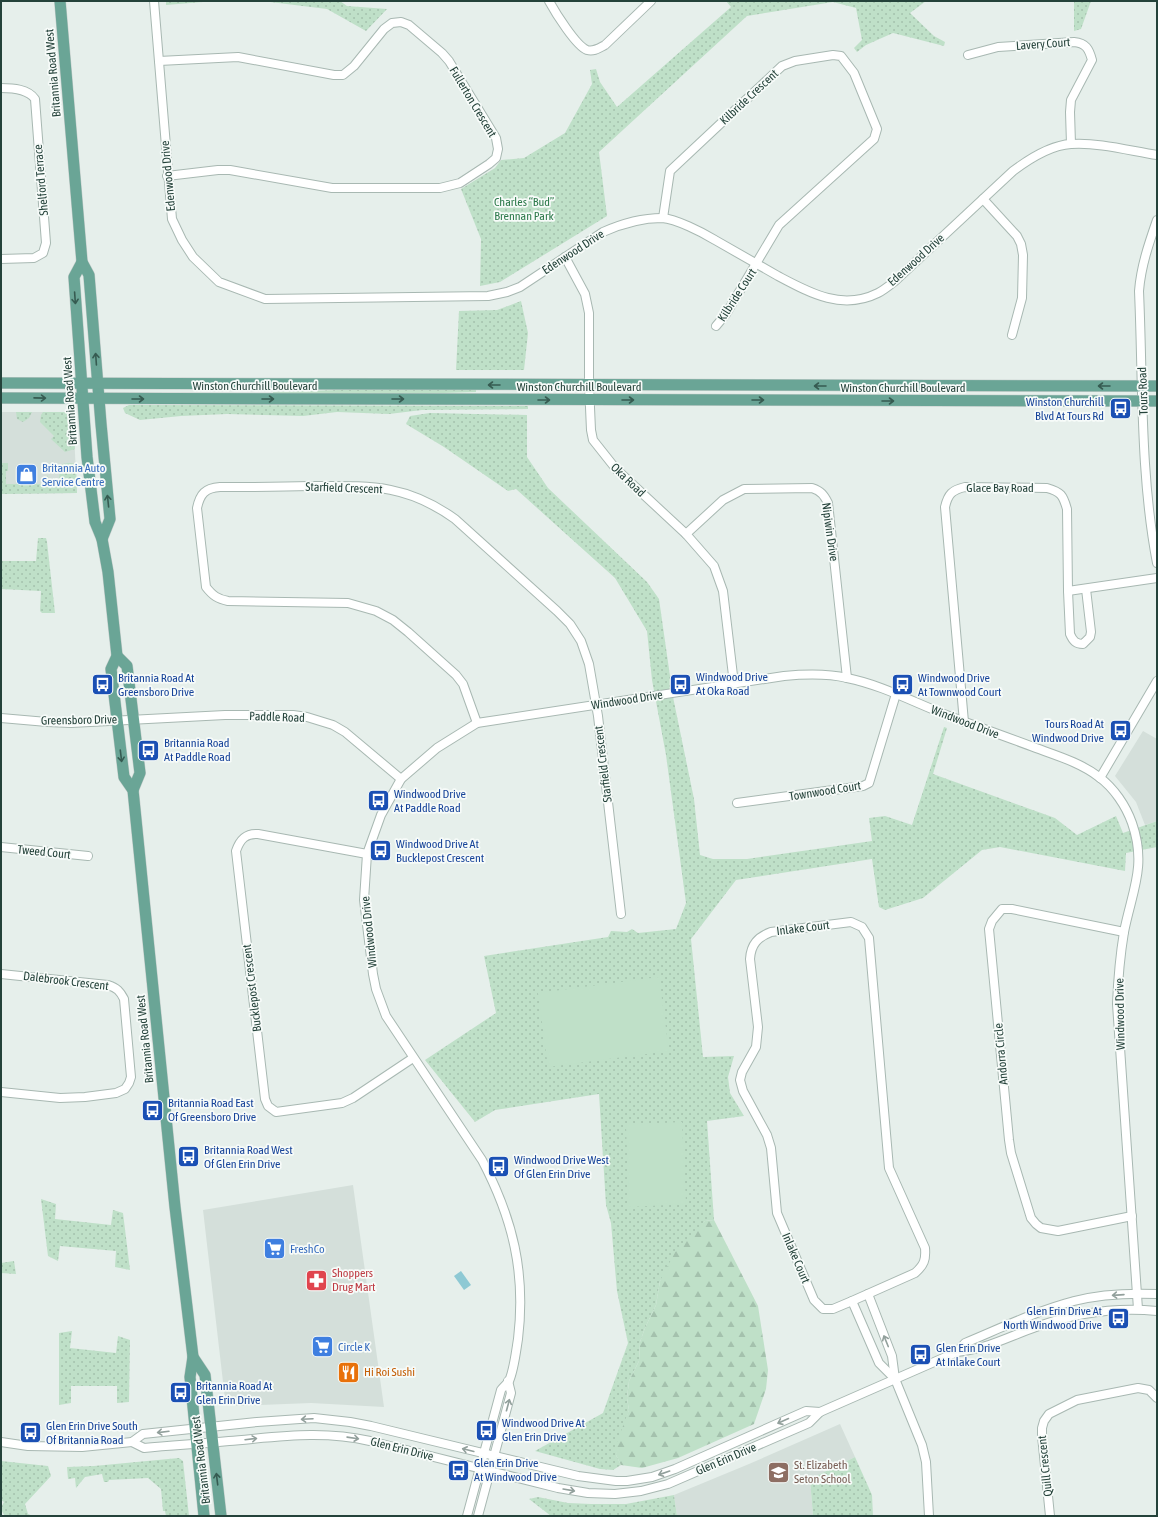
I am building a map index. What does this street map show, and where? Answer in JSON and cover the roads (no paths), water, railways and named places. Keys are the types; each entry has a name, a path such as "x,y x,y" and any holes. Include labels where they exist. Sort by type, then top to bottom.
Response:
{"main road":[{"name":"Britannia Road West","path":"60,1 82,262 89,275 110,518 102,539"},
{"name":"Britannia Road West","path":"82,262 74,277 82,398 95,522 102,539 108,572 117,656 111,669 124,777 132,790 175,1207 193,1357 190,1377 204,1516"},
{"name":"Winston Churchill Boulevard","path":"1,383 1157,386"},
{"name":"Winston Churchill Boulevard","path":"1,398 1157,401"},
{"name":"Britannia Road West","path":"117,656 127,666 132,719 140,774 132,790"},
{"name":"Britannia Road West","path":"193,1357 205,1374 221,1516"}],"street":[{"name":"Edenwood Drive","path":"154,1 167,176 172,219 192,257 219,282 265,299 488,296 507,292 520,287 603,232 617,226 637,221 663,218 703,233 807,292 829,299 847,301 864,298 879,293 895,281 1013,171 1027,161 1050,149 1071,144 1098,145 1157,155"},
{"path":"549,1 573,38 581,47 588,50 597,50 651,1"},
{"name":"Fullerton Crescent","path":"159,61 238,57 334,75 343,75 354,66 384,29 392,23 400,22 409,25 449,62 496,138 498,149 496,158 489,164 460,183 440,188 332,188 230,170 167,176"},
{"name":"Lavery Court","path":"968,55 998,47 1074,42 1082,43 1089,50 1092,60 1071,100 1071,144"},
{"name":"Kilbride Crescent","path":"663,218 670,171 782,66 795,61 833,55 841,56 854,73 877,129 874,139 779,225 757,264"},
{"name":"Shelford Terrace","path":"1,88 20,90 31,94 35,99 46,244 43,253 34,258 1,259"},
{"path":"983,199 1017,236 1021,244 1023,255 1022,298 1012,335"},
{"name":"Tours Road","path":"1157,220 1140,280 1147,493 1150,527 1157,563"},
{"name":"Oka Road","path":"565,257 585,294 589,313 589,385 591,430 594,440 616,469 686,534 714,566 723,591 734,684"},
{"name":"Kilbride Court","path":"716,326 726,314 757,264"},
{"name":"Starfield Crescent","path":"477,723 463,684 456,675 393,620 376,612 348,603 228,601 212,595 206,587 197,508 199,500 204,492 210,488 220,487 362,486 401,492 422,498 439,507 474,535 570,624 581,640 589,664 596,705 621,914"},
{"name":"Glace Bay Road","path":"964,722 945,507 947,498 955,489 965,487 1047,488 1058,491 1064,499 1067,509 1070,634 1073,640 1078,644 1083,644 1087,641 1091,632 1086,589"},
{"name":"Nipiwin Drive","path":"686,534 723,500 744,489 812,488 819,490 825,496 828,503 847,678"},
{"path":"1068,591 1157,578"},
{"name":"Windwood Drive","path":"467,1516 501,1390 508,1381 517,1347 520,1324 520,1300 516,1252 511,1228 503,1204 482,1160 390,1024 376,989 364,900 367,854 381,815 401,779 437,748 477,723 806,674 828,675 847,678 896,694 964,722 1071,761 1100,778 1114,791 1123,804 1132,823 1139,858 1138,878 1124,932 1120,958 1117,1004 1138,1309"},
{"path":"1100,778 1157,681"},
{"name":"Townwood Court","path":"737,803 863,786 869,783 896,694"},
{"name":"Paddle Road","path":"132,719 225,715 293,715 307,717 333,725 345,732 401,779"},
{"name":"Greensboro Drive","path":"1,718 72,723 132,719"},
{"name":"Bucklepost Crescent","path":"367,854 249,833 238,844 236,851 265,1099 268,1106 276,1112 342,1104 413,1058"},
{"name":"Tweed Court","path":"1,847 88,856"},
{"name":"Andorra Circle","path":"1124,932 1012,909 1002,909 992,921 989,929 1008,1140 1031,1218 1041,1228 1058,1231 1132,1216"},
{"name":"Inlake Court","path":"851,922 862,927 869,938 889,1168 925,1248 926,1258 922,1267 915,1273 868,1294 833,1309 823,1309 814,1300 777,1212 771,1148 767,1135 743,1091 740,1080 742,1072 756,1047 758,1027 750,951 754,943 761,936 771,932 851,922"},
{"name":"Dalebrook Crescent","path":"1,974 116,987 124,999 131,1077 129,1084 125,1089 116,1093 85,1097 60,1098 1,1092"},
{"name":"Glen Erin Drive","path":"957,1352 965,1343 1034,1313 1056,1306 1093,1297 1138,1293 1157,1294"},
{"path":"868,1294 892,1356 895,1379 922,1445 926,1462 929,1516"},
{"path":"852,1301 879,1363 895,1379"},
{"name":"Glen Erin Drive","path":"1,1442 28,1446 59,1448 132,1442 144,1448 283,1435 314,1434 348,1437 370,1441 491,1470 558,1488 588,1493 628,1493 668,1484 727,1459 809,1423 820,1412 957,1352 971,1351 1037,1326 1096,1312 1138,1309 1157,1311"},
{"name":"Windwood Drive","path":"478,1516 511,1393 508,1381"},
{"name":"Quill Crescent","path":"1050,1516 1042,1436 1044,1421 1049,1414 1077,1400 1138,1388 1149,1390 1157,1398"},
{"name":"Glen Erin Drive","path":"132,1442 143,1434 314,1418 371,1426 590,1478 627,1481 664,1473 806,1411 820,1412"},
{"path":"722,1448 727,1459"}],"water":[{"path":"461,1271 471,1285 464,1290 454,1276"}],"place":[{"name":"Winston Churchill Blvd At Tours Rd","path":"1120,409"},
{"name":"Britannia Auto Service Centre","path":"27,475"},
{"name":"Windwood Drive At Oka Road","path":"681,684"},
{"name":"Britannia Road At Greensboro Drive","path":"102,685"},
{"name":"Windwood Drive At Townwood Court","path":"902,685"},
{"name":"Tours Road At Windwood Drive","path":"1120,731"},
{"name":"Britannia Road At Paddle Road","path":"148,750"},
{"name":"Windwood Drive At Paddle Road","path":"379,801"},
{"name":"Windwood Drive At Bucklepost Crescent","path":"380,851"},
{"name":"Britannia Road East Of Greensboro Drive","path":"152,1110"},
{"name":"Britannia Road West Of Glen Erin Drive","path":"188,1157"},
{"name":"Windwood Drive West Of Glen Erin Drive","path":"499,1167"},
{"name":"FreshCo","path":"275,1249"},
{"name":"Shoppers Drug Mart","path":"317,1280"},
{"name":"Glen Erin Drive At North Windwood Drive","path":"1118,1318"},
{"name":"Circle K","path":"322,1347"},
{"name":"Glen Erin Drive At Inlake Court","path":"920,1355"},
{"name":"Hi Roi Sushi","path":"349,1372"},
{"name":"Britannia Road At Glen Erin Drive","path":"180,1393"},
{"name":"Windwood Drive At Glen Erin Drive","path":"487,1430"},
{"name":"Glen Erin Drive South Of Britannia Road","path":"31,1433"},
{"name":"Glen Erin Drive At Windwood Drive","path":"459,1470"},
{"name":"St. Elizabeth Seton School","path":"778,1472"}],"park label":[{"name":"Charles “Bud” Brennan Park","path":"524,209"}]}
